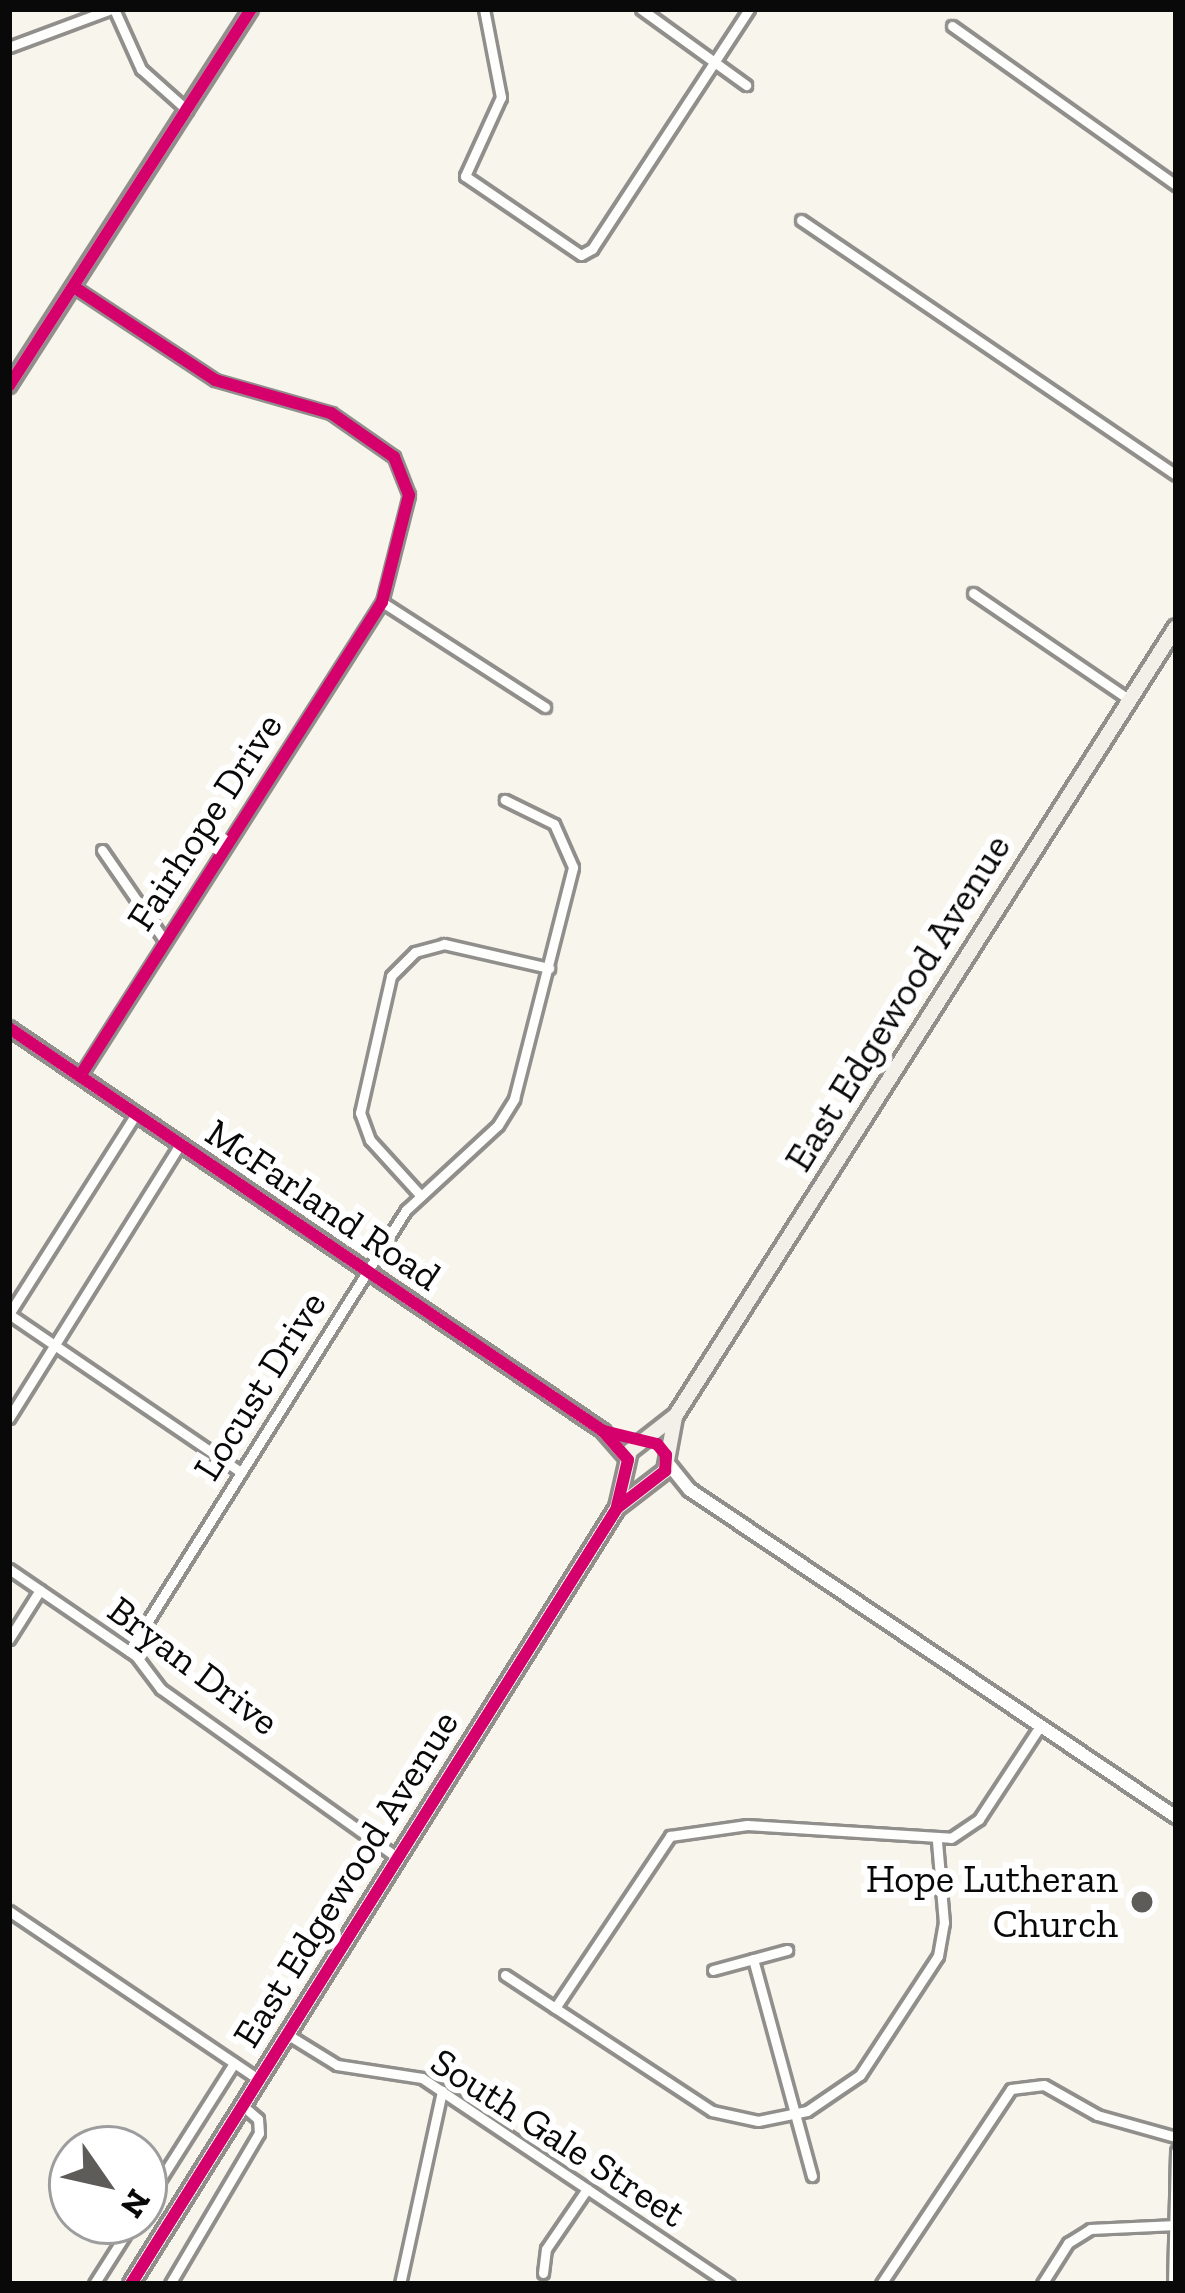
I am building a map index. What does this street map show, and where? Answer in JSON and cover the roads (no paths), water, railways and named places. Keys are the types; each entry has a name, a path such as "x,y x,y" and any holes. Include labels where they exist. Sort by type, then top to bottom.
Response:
{"main road":[{"name":"East Edgewood Avenue","path":"617,1508 628,1463 676,1415 1176,627"},
{"name":"East Edgewood Avenue","path":"131,2284 284,2032 617,1508 667,1459 676,1415"},
{"path":"644,1442 667,1459"},
{"path":"628,1463 650,1480"}],"street":[{"path":"9,47 112,9 141,69 187,110"},
{"path":"9,386 250,9"},
{"path":"484,9 501,97 465,175 570,253 585,254 748,9"},
{"path":"641,9 746,85"},
{"path":"952,26 1176,185"},
{"path":"801,220 1176,475"},
{"name":"Fairhope Drive","path":"74,287 202,374 316,405 394,457 410,495 382,602 80,1076"},
{"path":"973,592 1130,700"},
{"path":"382,602 544,707"},
{"name":"Locust Drive","path":"129,1651 421,1196 508,1111 549,968 572,858 551,822 505,800"},
{"path":"103,850 164,940"},
{"path":"421,1196 373,1143 360,1113 392,976 415,952 444,944 549,968"},
{"name":"McFarland Road","path":"9,1028 603,1431 628,1463"},
{"path":"136,1114 9,1314 241,1472"},
{"path":"9,1418 180,1144"},
{"name":"McFarland Road","path":"603,1431 644,1442"},
{"path":"667,1459 690,1490 1176,1817"},
{"path":"650,1480 690,1490"},
{"name":"Bryan Drive","path":"9,1569 129,1651 165,1691 395,1856"},
{"path":"9,1639 40,1591"},
{"path":"555,2008 669,1837 700,1826 766,1825 937,1841 979,1819 1040,1726"},
{"path":"506,1975 712,2111 758,2121 795,2115 860,2075 938,1956 944,1923 937,1841"},
{"path":"9,1911 256,2078"},
{"path":"713,1970 787,1950"},
{"path":"752,1960 812,2176"},
{"name":"South Gale Street","path":"284,2032 329,2062 416,2076 724,2282"},
{"name":"East Edgewood Avenue","path":"168,2167 234,2062"},
{"path":"881,2284 1011,2089 1044,2085 1097,2115 1176,2137"},
{"path":"400,2284 442,2091"},
{"name":"East Edgewood Avenue","path":"170,2284 259,2133 258,2119 241,2104"},
{"path":"1173,2284 1176,2152"},
{"path":"543,2273 547,2249 587,2189"},
{"path":"1042,2284 1068,2243 1090,2229 1175,2225"},
{"path":"94,2284 119,2245"}],"place":[{"name":"Hope Lutheran Church","path":"1142,1902"}]}
